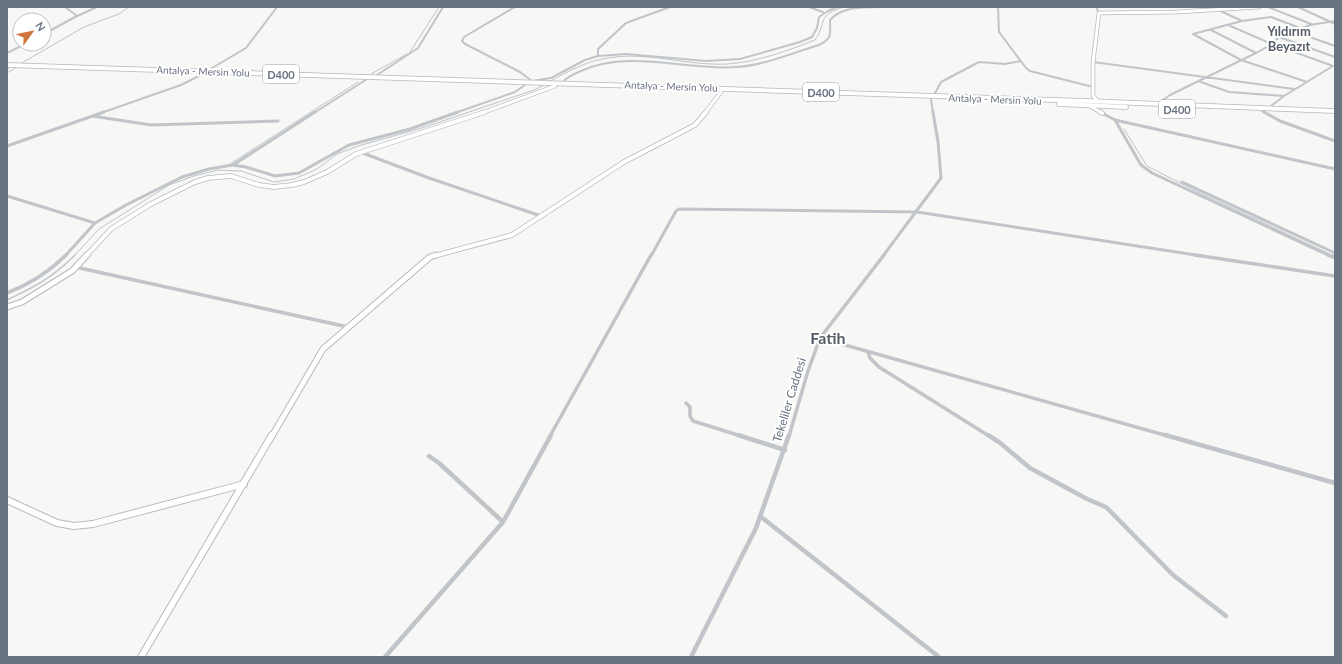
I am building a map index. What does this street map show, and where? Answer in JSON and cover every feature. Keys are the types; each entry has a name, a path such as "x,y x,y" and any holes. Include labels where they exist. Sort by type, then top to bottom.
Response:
{"highway":[{"name":"Antalya - Mersin Yolu","path":"9,67 525,85 537,82 554,84 563,82 1100,107 1335,113"},
{"name":"Antalya - Mersin Yolu","path":"205,73 374,77 721,92 1098,101 1335,113"},
{"path":"1087,101 1086,103 1090,106"},
{"path":"1098,101 1101,104 1100,107"}],"street":[{"path":"65,7 76,15 75,17"},
{"path":"52,30 97,7"},
{"path":"134,7 143,7"},
{"path":"7,146 181,85 205,73 246,48 277,7"},
{"path":"374,77 418,48 443,7"},
{"path":"515,7 464,37 462,41 465,44 520,72 533,83 551,78 585,60 598,56 626,54 706,61 745,58 812,37 817,30 818,16 823,12 837,7"},
{"path":"598,56 598,49 626,23 670,7"},
{"path":"809,7 823,12"},
{"path":"563,82 565,79 579,71 609,61 633,61 696,67 736,67 757,64 819,45 827,41 830,37 830,20 835,14 850,9 879,7"},
{"path":"928,7 966,7"},
{"path":"998,7 998,29 1030,71 1093,87"},
{"path":"1096,7 1099,13 1093,62 1093,96 1098,101"},
{"path":"1212,7 1242,21"},
{"path":"1099,13 1219,10 1259,7"},
{"path":"1268,7 1312,25"},
{"path":"1298,7 1335,24"},
{"path":"1300,28 1271,17 1242,21 1193,34 1242,60 1307,82"},
{"path":"1157,104 1256,53 1272,44 1279,37 1300,28 1335,21"},
{"path":"1228,25 1272,44 1334,66"},
{"path":"1211,30 1256,53"},
{"path":"1293,31 1335,46"},
{"path":"1279,37 1335,57"},
{"path":"932,98 941,82 979,62 1005,64 1021,61"},
{"path":"1093,62 1294,89"},
{"path":"1267,109 1294,89 1334,66"},
{"path":"232,165 367,79"},
{"path":"1198,82 1233,93 1284,96"},
{"path":"7,307 22,302 39,292 75,267 111,229 158,200 195,182 208,178 231,176 259,185 274,187 304,182 326,172 343,160 360,152 437,129 522,99 554,84"},
{"path":"7,293 30,284 53,268 95,223 126,205 182,177 209,168 232,165 246,167 275,176 299,173 349,145 410,129 502,97 515,92 525,85"},
{"path":"141,657 244,484 314,361 323,349 430,257 440,253 512,236 624,162 695,125 721,92"},
{"path":"1087,101 1093,96"},
{"name":"Tekeliler Caddesi","path":"691,657 760,516 785,450 808,371 820,338 939,181 941,174 932,98"},
{"path":"1090,106 1115,120 1335,169"},
{"path":"1100,107 1102,113"},
{"path":"1262,111 1280,121 1335,141"},
{"path":"90,116 151,125 278,121"},
{"path":"1115,120 1116,124 1144,168 1221,206 1335,258"},
{"path":"360,152 415,173 541,216"},
{"path":"1182,182 1335,253"},
{"path":"7,196 95,223"},
{"path":"385,657 503,522 592,358 676,211 682,208 917,212 1335,276"},
{"path":"75,267 348,327"},
{"path":"820,338 1335,483"},
{"path":"868,352 870,358 879,367 999,442 1030,468 1106,507 1173,575 1226,616"},
{"path":"686,403 690,407 690,416 693,421 785,450"},
{"path":"429,456 440,463 503,522"},
{"path":"7,500 57,523 74,526 93,524 244,484"},
{"path":"760,516 939,657"}],"waterway":[{"path":"20,64 84,27 119,14 129,7"},
{"path":"410,52 439,7"},
{"path":"549,82 570,70 585,64 600,59 623,56 652,57 712,64 738,63 761,58 783,52 815,40 826,16 829,13 844,7"},
{"path":"371,74 407,54"},
{"path":"7,73 17,67"},
{"path":"230,164 358,82"},
{"path":"74,256 99,229 169,185 194,176 218,170 241,171 274,182 294,179 317,169 337,154 358,146 422,128 534,90 544,85"},
{"path":"1124,129 1147,166 1196,191 1334,256"},
{"path":"7,300 43,281 59,270 74,256"}],"district":[{"name":"Yıldırım Beyazıt","path":"1289,38"},
{"name":"Fatih","path":"828,337"}]}
